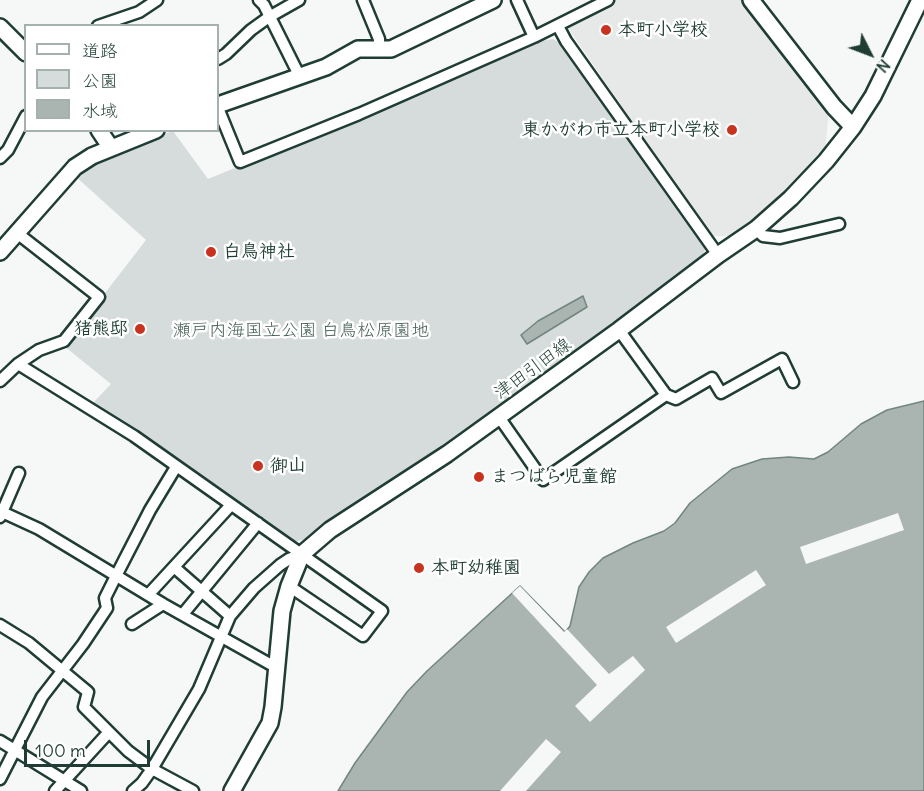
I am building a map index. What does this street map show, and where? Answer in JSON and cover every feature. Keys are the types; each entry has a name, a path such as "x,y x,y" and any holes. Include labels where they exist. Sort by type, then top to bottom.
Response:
{"main road":[{"path":"219,107 326,67 358,49 379,51 391,49 493,0"},
{"path":"752,0 834,107 853,127"},
{"name":"津田引田線","path":"232,791 270,723 282,611 302,554 330,530 438,460 499,417 756,229 826,161 853,127 873,96 920,0"},
{"path":"0,27 24,51"},
{"path":"100,132 111,148"},
{"path":"0,252 75,167 92,156 151,132"}],"street":[{"path":"104,24 139,12 157,0"},
{"path":"259,0 300,77"},
{"path":"219,58 269,16 299,0"},
{"path":"363,0 379,39 379,51"},
{"path":"517,0 534,37"},
{"path":"219,110 240,162 359,114 534,37 608,0"},
{"path":"558,26 566,41 718,255"},
{"path":"0,158 8,150 24,120"},
{"path":"756,229 763,236 780,238 840,224"},
{"path":"2,377 39,350 64,340 99,297 17,233"},
{"path":"619,330 666,395 676,399 712,378 721,393 782,359 793,382"},
{"path":"18,364 134,436 382,611 363,636 289,586"},
{"path":"499,417 543,480 666,395"},
{"path":"0,778 42,697 107,608 105,598 150,510 176,466"},
{"path":"19,473 1,515 39,529 163,604 277,668"},
{"path":"148,595 231,505"},
{"path":"183,614 258,523"},
{"path":"133,791 152,769 199,689 230,616 254,588 279,565 302,554"},
{"path":"174,567 230,616"},
{"path":"132,624 163,604"},
{"path":"0,625 29,643 88,692 84,707 128,751 152,769 193,791"},
{"path":"55,791 109,732"},
{"path":"0,741 81,791"}],"shaded area":[{"name":"東かがわ市立本町小学校","path":"615,0 744,0 829,110 825,150 790,188 731,236 711,236 566,25"}],"green space":[{"name":"瀬戸内海国立公園 白鳥松原園地","path":"553,39 565,46 703,239 705,250 699,263 414,467 306,539 294,542 91,405 111,384 64,346 146,240 74,175 95,160 174,132 208,179 395,102 529,43"}],"water":[{"path":"583,296 587,307 527,344 521,335 538,321"},
{"path":"924,401 924,791 338,791 355,763 407,692 520,586 565,632 570,626 579,587 589,572 603,558 664,531 675,523 690,503 732,469 762,459 789,457 814,459 828,452 861,424 887,410"}],"pier":[{"path":"898,513 904,530 806,564 800,547"},
{"path":"756,570 766,585 676,643 666,627"},
{"path":"520,586 564,632 567,629 609,674 633,656 645,670 590,722 575,706 597,685 512,593"},
{"path":"546,739 561,752 526,791 500,791"}],"place":[{"name":"本町小学校","path":"606,30"},
{"name":"東かがわ市立本町小学校","path":"732,130"},
{"name":"白鳥神社","path":"211,252"},
{"name":"猪熊邸","path":"140,329"},
{"name":"御山","path":"258,466"},
{"name":"まつばら児童館","path":"479,477"},
{"name":"本町幼稚園","path":"419,568"}]}
